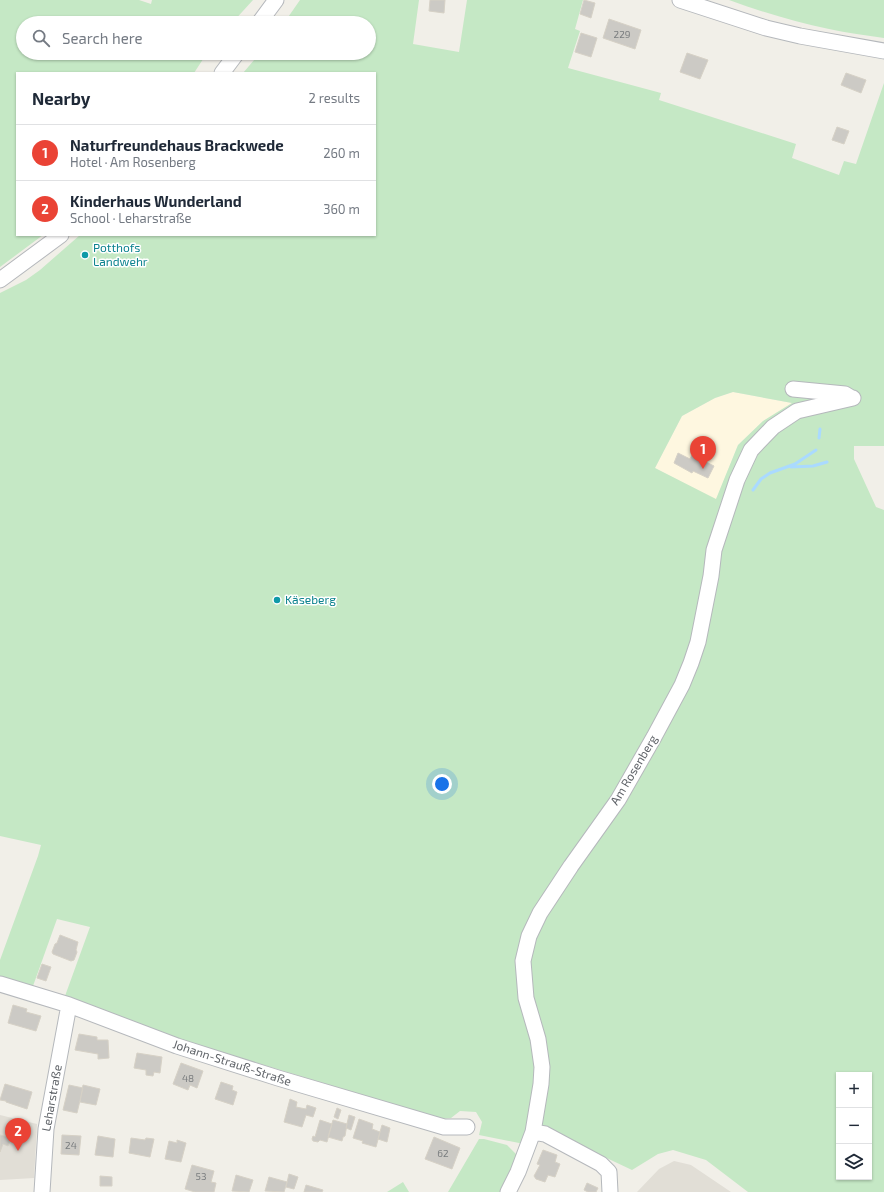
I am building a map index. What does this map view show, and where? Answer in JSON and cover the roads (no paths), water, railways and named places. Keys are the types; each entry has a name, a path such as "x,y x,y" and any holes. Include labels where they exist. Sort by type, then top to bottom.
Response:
{"street":[{"path":"264,16 276,0"},
{"path":"680,0 766,28 820,40 884,50"},
{"path":"223,72 232,60"},
{"path":"0,280 60,236"},
{"name":"Am Rosenberg","path":"508,1192 518,1172 533,1132 541,1084 542,1067 538,1039 526,998 523,961 528,936 540,913 563,877 618,800 682,685 698,642 711,576 714,550 737,480 751,450 773,427 798,411 853,398 845,394 793,389"},
{"name":"Johann-Strauß-Straße","path":"0,984 69,1005 177,1046 271,1076 444,1127 467,1127"},
{"name":"Leharstraße","path":"42,1192 46,1128 69,1005"},
{"path":"533,1132 545,1134 601,1164 609,1172 610,1192"}],"waterway":[{"path":"819,438 820,429"},
{"path":"753,490 761,479 770,473 795,464 816,450"},
{"path":"791,467 813,466 827,462"}],"place":[{"name":"Potthofs Landwehr","path":"85,255"},
{"name":"Naturfreundehaus Brackwede","path":"703,469"},
{"name":"Käseberg","path":"277,600"},
{"name":"Kinderhaus Wunderland","path":"18,1151"}]}
